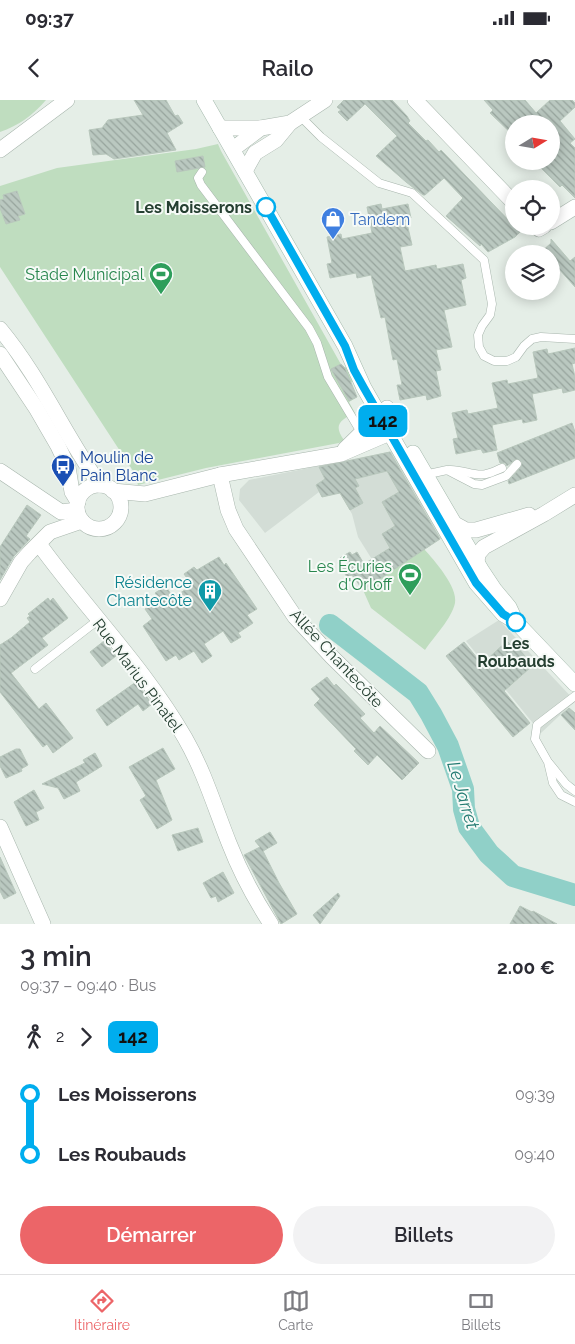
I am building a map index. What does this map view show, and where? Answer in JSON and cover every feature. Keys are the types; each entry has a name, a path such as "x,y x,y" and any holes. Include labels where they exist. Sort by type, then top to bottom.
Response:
{"street":[{"path":"0,150 67,100"},
{"path":"204,100 345,346 354,370 383,412 472,565 509,607 516,622 575,684"},
{"path":"245,171 255,153 276,140 295,120 325,100"},
{"path":"415,100 505,194"},
{"path":"220,128 261,128 295,120"},
{"path":"234,152 261,128"},
{"path":"234,152 255,153"},
{"path":"560,216 575,208"},
{"path":"0,329 13,345 50,401 87,467 120,501 120,513"},
{"path":"0,354 36,408 58,446 68,467 72,492 79,511 93,529 100,530 113,525 120,513 146,494 220,475 341,454 364,438 383,412"},
{"path":"364,438 394,431"},
{"path":"0,471 61,512 79,511"},
{"name":"Allée Chantecôte","path":"220,475 228,510 236,529 295,617 332,657 428,751"},
{"path":"421,477 455,524 462,548"},
{"path":"0,599 21,562 50,532 79,511 81,495 86,490 92,486 146,494"},
{"path":"462,548 525,516 569,498"},
{"path":"472,565 484,547 569,498"},
{"path":"455,524 466,530 476,530 525,516"},
{"name":"Rue Marius Pinatel","path":"39,544 145,678 186,739 215,804 230,845 272,924"},
{"path":"0,827 43,924"}],"lane":[{"path":"295,120 322,137 379,183 412,193 484,260 492,304 490,315 478,335 479,347 484,356 494,361 507,361 516,356 532,339 541,337 575,339"},
{"path":"202,172 198,178 201,185 309,328 317,343 328,377 364,438"},
{"path":"447,470 474,484 482,485 506,476 517,464"},
{"path":"421,477 447,470 465,470 471,474 485,475 502,468"},
{"path":"35,669 98,620"},
{"path":"575,696 537,725 535,739 548,762 566,784 575,791"},
{"path":"548,762 552,783 561,796 575,802"}],"shaded area":[{"path":"393,451 443,537 383,577 358,537 352,514 340,493 322,497 319,492 265,533 239,500 240,489 249,480"},
{"path":"499,620 575,701 541,733 466,641"}],"green space":[{"path":"0,100 46,100 25,119 13,127 0,132"},
{"name":"Stade Municipal","path":"218,144 343,368 346,367 353,381 350,383 357,397 349,402 355,413 345,418 340,424 339,430 344,440 339,443 206,468 138,485 135,474 0,267 0,186 57,168 196,149"},
{"name":"Les Écuries d'Orloff","path":"424,549 444,574 453,589 455,597 455,603 450,615 425,650 371,608 363,590"}],"building":[{"path":"134,100 166,100 175,116 178,115 183,123 167,133 176,150 114,159 106,154 93,155 89,130 102,128 108,120 143,115"},
{"path":"344,100 392,100 407,116 410,121 408,123 439,152 441,150 505,217 505,235 517,235 488,252 481,244 480,246 446,216 463,198 444,178 423,195 376,156 397,136 365,104 347,121 338,112 341,110 337,107"},
{"path":"484,100 525,100 536,113 550,100 572,100 575,103 575,107 560,121 560,115 505,115 505,127 490,113 493,110"},
{"path":"560,121 575,139 570,143 575,148 575,198 562,185 560,187 560,180 553,180 543,170 560,170"},
{"path":"203,156 205,167 177,172 175,161"},
{"path":"17,191 25,214 18,216 20,220 6,224 0,208 0,200 4,199 3,195"},
{"path":"381,204 382,209 408,204 411,218 406,219 412,245 400,247 405,271 436,265 437,269 463,264 466,278 461,280 466,305 444,310 452,347 436,350 441,370 436,371 441,396 427,400 426,395 400,400 397,385 402,385 397,359 393,360 385,317 381,318 371,275 357,278 356,273 330,278 327,264 332,263 327,237 341,234 342,239 372,233 367,207"},
{"path":"551,239 556,245 549,245"},
{"path":"560,249 570,261 575,257 575,287 560,270"},
{"path":"575,348 575,363 572,364 575,390 563,393 562,388 532,394 537,420 523,423 522,419 492,425 497,450 483,453 481,449 456,454 453,439 458,438 452,413 467,410 468,414 498,408 492,383 507,380 508,384 538,378 533,352 547,349 548,354"},
{"path":"341,364 345,368 357,397 349,401 331,369"},
{"path":"572,423 575,432 575,458 509,484 508,481 521,467 522,462 516,459 507,466 505,463 500,463 497,453"},
{"path":"390,452 440,539 363,590 352,575 347,577 338,563 341,557 350,552 352,555 357,552 364,564 390,548 382,534 395,526 382,502 399,492 387,471 355,479 359,486 355,488 363,503 350,510 340,493 322,497 316,485 325,479 319,467"},
{"path":"27,505 41,515 26,536 30,539 14,556 0,580 0,547"},
{"name":"Résidence Chantecôte","path":"219,557 224,565 226,563 257,609 247,615 253,623 238,633 241,637 231,643 223,631 204,644 212,656 202,663 194,651 179,660 176,655 166,661 143,626 152,619 145,609 160,599 155,593 166,586 173,598 192,585 184,574 194,567 197,570"},
{"path":"48,598 50,601 53,598 68,618 42,638 48,645 11,673 39,709 46,703 73,738 53,753 47,744 43,747 0,692 0,645 30,622 27,618 30,616 28,614"},
{"path":"104,641 116,656 102,667 90,652"},
{"path":"507,641 515,649 517,647 531,667 504,691 530,723 513,737 446,656 464,642 482,664"},
{"path":"327,677 334,686 336,684 365,714 360,718 374,733 380,726 419,763 402,780 377,755 368,765 354,751 356,749 314,705 320,699 311,689"},
{"path":"136,682 152,704 143,711 138,704 107,726 96,710"},
{"path":"569,708 575,713 575,730 561,715"},
{"path":"163,748 175,769 156,780 172,820 157,829 140,800 146,796 129,767"},
{"path":"20,749 28,765 21,769 22,771 6,778 0,766 0,757"},
{"path":"95,753 102,766 76,782 80,791 64,799 58,788 42,784 85,763 83,760"},
{"path":"34,790 44,808 36,812 39,820 26,826 14,802"},
{"path":"198,828 203,842 178,851 172,835"},
{"path":"270,832 277,843 263,851 297,914 281,924 244,855 260,847 255,841"},
{"path":"0,857 16,893 4,899 0,891"},
{"path":"223,872 234,893 218,902 216,896 211,898 203,883"},
{"path":"338,893 340,896 320,924 313,915"},
{"path":"520,906 533,911 557,924 510,924"}],"waterway":[{"name":"Le Jarret","path":"330,625 418,693 448,746 463,789 464,809 469,827 489,854 513,876 575,895"}],"bus line":[{"name":"142","path":"266,207 345,346 354,370 371,401 476,583 486,597 503,614 516,622"}],"place":[{"name":"Les Moisserons","path":"266,207"},
{"name":"Tandem","path":"333,240"},
{"name":"Stade Municipal","path":"161,295"},
{"name":"Moulin de Pain Blanc","path":"63,487"},
{"name":"Les Écuries d'Orloff","path":"410,596"},
{"name":"Résidence Chantecôte","path":"210,612"},
{"name":"Les Roubauds","path":"516,622"}]}
